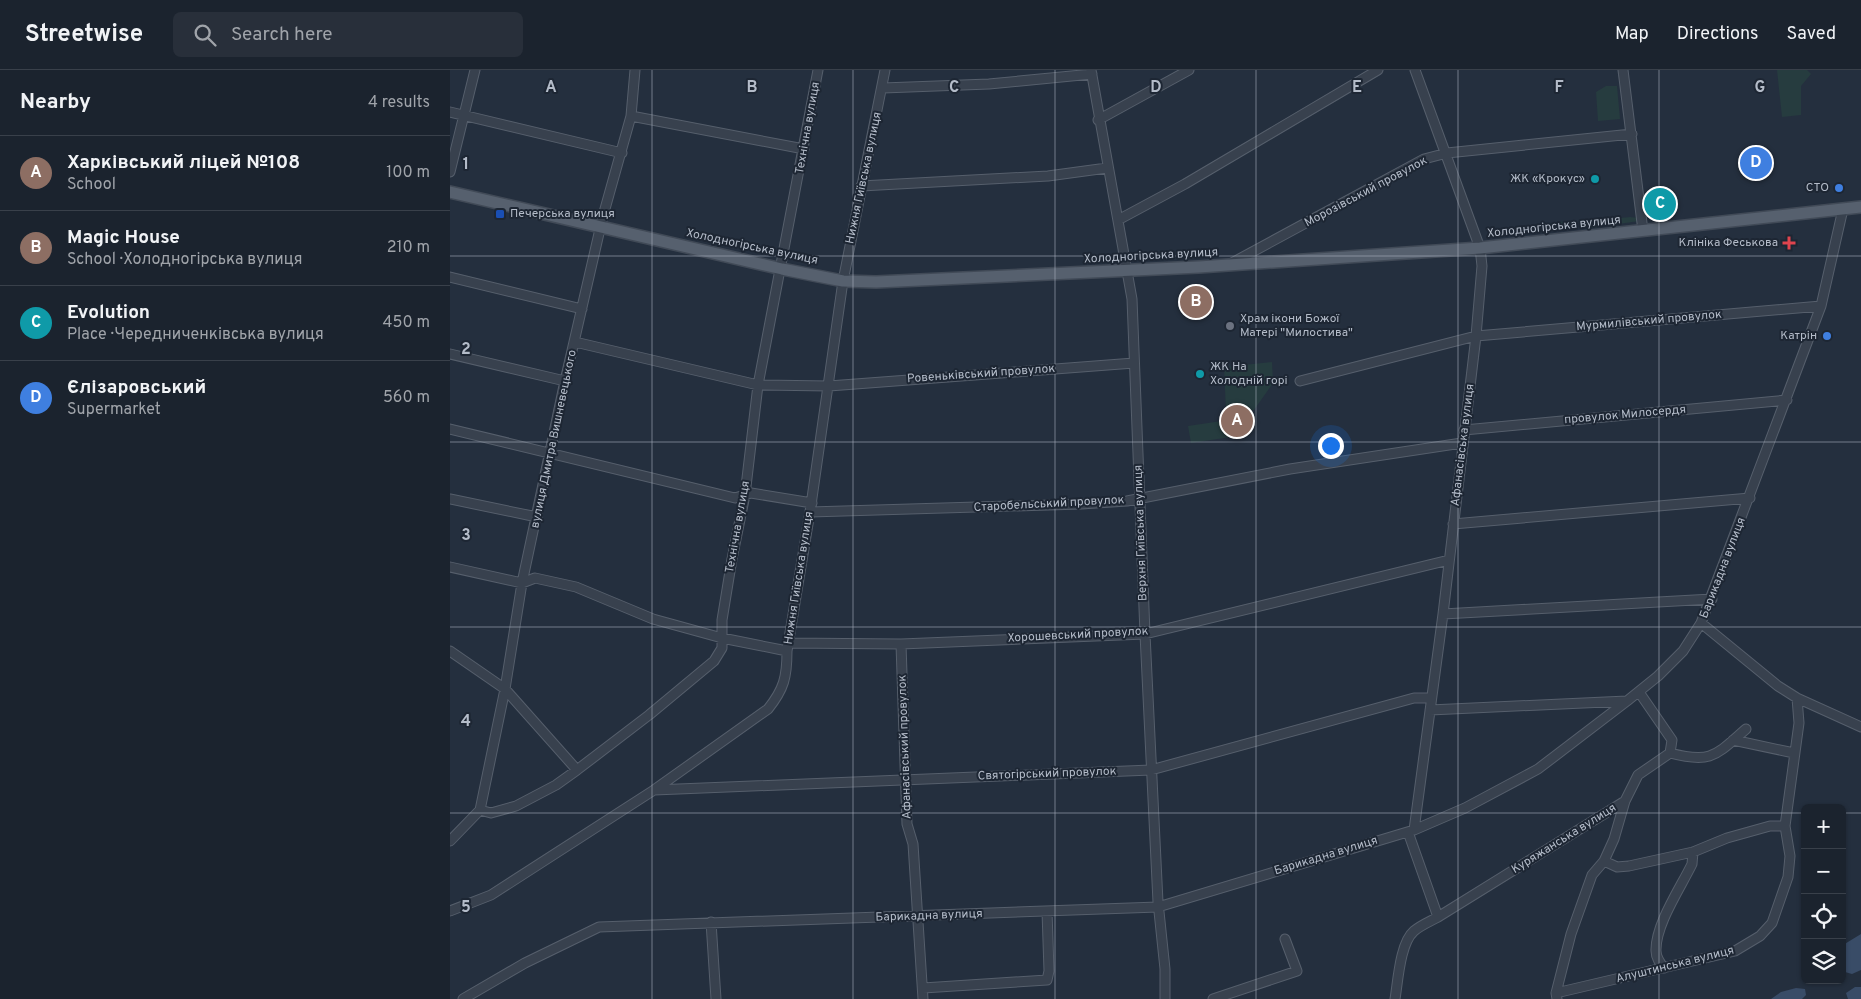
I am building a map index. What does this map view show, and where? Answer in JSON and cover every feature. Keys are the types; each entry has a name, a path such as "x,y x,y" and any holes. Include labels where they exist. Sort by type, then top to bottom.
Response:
{"main road":[{"name":"Холодногірська вулиця","path":"450,192 782,268 844,280 876,282 1127,271 1480,248 1643,232 1861,207"}],"street":[{"path":"450,172 475,70"},
{"name":"Технічна вулиця","path":"480,810 491,813 516,806 556,785 649,716 714,661 722,648 722,620 745,495 758,385 782,268 818,70"},
{"name":"Нижня Гиївська вулиця","path":"450,911 491,895 654,790 768,709 781,692 787,669 788,647 811,507 844,280 885,70"},
{"path":"1098,120 1189,70"},
{"path":"1118,220 1209,170 1378,70"},
{"name":"Афанасівська вулиця","path":"1415,70 1447,153 1480,248 1482,266 1476,336 1443,614 1411,831 1438,917"},
{"path":"1623,70 1643,232"},
{"name":"вулиця Дмитра Вишневецького","path":"480,810 505,689 522,583 552,452 565,382 601,227 631,116 632,71"},
{"path":"883,88 988,84 1091,72"},
{"name":"Верхня Гиївська вулиця","path":"1091,72 1098,120 1132,298 1151,770 1158,907 1165,969 1165,999"},
{"path":"450,112 622,153"},
{"path":"631,116 804,149"},
{"name":"Морозівський провулок","path":"1228,265 1424,159 1447,153 1632,134"},
{"path":"861,186 1048,176 1107,168"},
{"name":"Барикадна вулиця","path":"464,999 525,963 599,926 1158,907 1411,831 1465,808 1538,769 1639,692 1683,651 1701,623 1712,599 1821,306 1843,209"},
{"path":"450,277 582,309"},
{"name":"Мурмилівський провулок","path":"1300,381 1476,336 1821,306"},
{"name":"Ровеньківський провулок","path":"575,342 758,385 829,386 1134,363"},
{"path":"450,354 565,382"},
{"name":"провулок Милосердя","path":"1464,430 1786,400"},
{"name":"Старобельський провулок","path":"450,429 552,452 735,498 751,493 811,507 1081,504 1139,499 1151,494 1290,469 1462,443"},
{"path":"1453,524 1750,498"},
{"path":"450,499 537,517"},
{"name":"Хорошевський провулок","path":"535,578 576,587 653,619 722,638 788,647 1145,634 1449,560"},
{"path":"450,567 522,583 535,578 526,568"},
{"path":"1443,614 1712,599"},
{"path":"1701,623 1778,686 1797,698 1861,727"},
{"name":"Афанасівський провулок","path":"901,644 907,824 912,844 923,999"},
{"path":"450,651 505,689 577,770"},
{"path":"1639,692 1672,740 1670,753 1693,759 1716,754 1746,729"},
{"name":"Святогірський провулок","path":"654,790 1151,770 1414,698 1431,698"},
{"name":"Алуштинська вулиця","path":"1556,996 1736,951 1760,936 1772,923 1788,877 1790,856 1785,826 1799,723 1797,698"},
{"path":"1430,710 1627,701"},
{"path":"1733,740 1794,753"},
{"name":"Куряжанська вулиця","path":"1438,917 1625,801 1638,775 1670,753"},
{"path":"1556,996 1571,934 1592,875 1604,860 1614,839 1625,801"},
{"path":"450,842 480,810"},
{"path":"1604,860 1617,867 1629,866 1693,852 1727,838 1770,826 1785,826"},
{"path":"1664,968 1657,958 1656,950 1660,928 1692,864 1693,852"},
{"path":"923,988 1047,980 1049,971 1047,911"},
{"path":"1395,999 1399,968 1406,944 1413,931 1438,917"},
{"path":"711,922 716,999"},
{"path":"1213,999 1297,971 1285,939"}],"green space":[{"path":"1777,70 1807,70 1811,74 1801,86 1801,115 1782,117"},
{"path":"1606,86 1617,86 1620,119 1598,121 1596,92"},
{"path":"1630,217 1638,218 1639,221 1591,228 1588,226 1593,221"},
{"path":"1567,221 1578,227 1537,231 1544,224"},
{"path":"1272,362 1273,383 1254,410 1226,411 1224,367"},
{"path":"1241,413 1244,435 1232,437 1229,415"},
{"path":"1228,420 1231,437 1191,443 1188,426"}],"water":[{"path":"1861,934 1861,970 1852,974 1846,972 1846,943"},
{"path":"1855,987 1861,987 1861,999 1848,999 1846,993"},
{"path":"1796,988 1805,989 1806,995 1802,999 1771,999 1781,992"}],"place":[{"name":"Єлізаровський","path":"1756,163"},
{"name":"ЖК «Крокус»","path":"1595,179"},
{"name":"СТО","path":"1839,188"},
{"name":"Evolution","path":"1660,204"},
{"name":"Печерська вулиця","path":"500,214"},
{"name":"Клініка Феськова","path":"1789,243"},
{"name":"Magic House","path":"1196,302"},
{"name":"Храм ікони Божої Матері \"Милостива\"","path":"1230,326"},
{"name":"Катрін","path":"1827,336"},
{"name":"ЖК На Холодній горі","path":"1200,374"},
{"name":"Харківський ліцей №108","path":"1237,421"}]}
